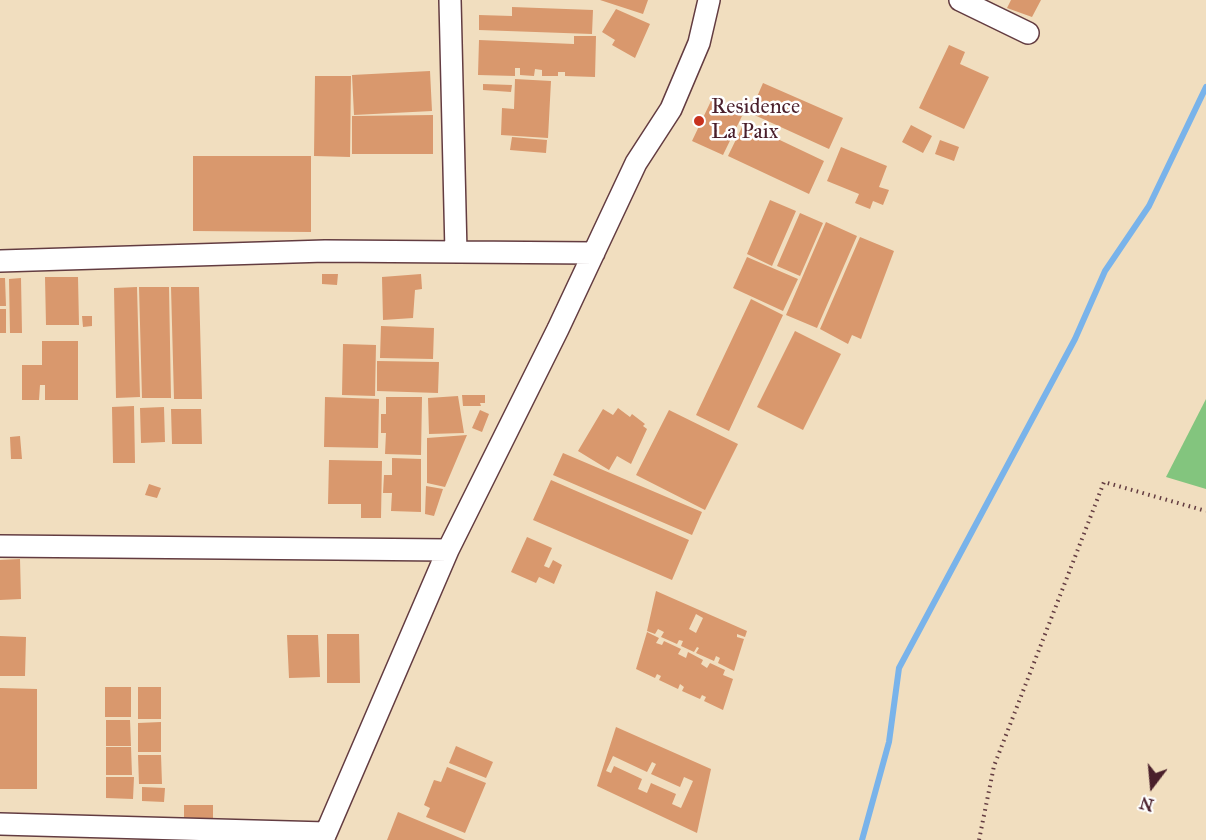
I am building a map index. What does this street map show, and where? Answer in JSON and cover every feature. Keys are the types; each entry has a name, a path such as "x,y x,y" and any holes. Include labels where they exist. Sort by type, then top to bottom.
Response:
{"street":[{"path":"450,0 456,252"},
{"path":"0,825 325,837 448,550 594,254 636,163 670,110 699,44 709,0"},
{"path":"960,0 1028,33"},
{"path":"0,261 325,251 594,254"},
{"path":"0,546 448,550"}],"path":[{"path":"979,840 994,766 1104,482 1206,511"}],"green space":[{"path":"1206,399 1206,489 1166,477"}],"building":[{"path":"600,0 648,0 643,14"},
{"path":"1011,0 1041,0 1032,17 1007,8"},
{"path":"512,7 593,10 592,34 479,30 479,15 512,16"},
{"path":"616,9 650,24 635,58 612,45 615,40 602,32"},
{"path":"574,36 596,36 595,77 565,76 565,72 558,72 558,76 542,76 542,70 535,69 534,76 520,75 520,68 515,68 515,76 478,75 479,40 574,44"},
{"path":"949,45 965,52 960,64 989,77 964,129 919,108"},
{"path":"430,71 432,111 354,115 352,75"},
{"path":"315,76 351,76 350,157 314,156"},
{"path":"515,79 551,81 548,138 501,135 502,108 514,109"},
{"path":"763,83 843,118 829,149 750,113"},
{"path":"483,84 512,85 511,92 483,90"},
{"path":"711,101 742,116 723,155 692,141"},
{"path":"433,115 433,154 352,154 352,116"},
{"path":"744,123 824,161 809,194 728,156"},
{"path":"911,125 932,136 923,153 902,142"},
{"path":"512,137 547,140 546,153 510,150"},
{"path":"940,140 959,147 954,161 935,154"},
{"path":"841,147 887,166 879,187 889,190 883,205 873,201 870,209 855,203 859,194 827,181"},
{"path":"193,156 311,156 311,232 193,231"},
{"path":"770,200 796,211 772,266 747,254"},
{"path":"800,213 823,223 800,276 777,266"},
{"path":"826,222 857,236 817,328 786,315"},
{"path":"860,237 894,251 861,339 852,335 848,344 820,329"},
{"path":"747,257 798,279 783,311 733,288"},
{"path":"322,274 338,274 337,285 322,284"},
{"path":"421,274 422,289 415,290 413,318 383,320 382,277"},
{"path":"45,277 78,277 79,325 46,325"},
{"path":"0,278 5,278 6,306 0,306"},
{"path":"21,278 22,333 10,333 9,279"},
{"path":"137,287 140,397 116,398 114,288"},
{"path":"139,287 169,287 171,398 142,398"},
{"path":"171,287 199,287 202,399 174,399"},
{"path":"751,299 783,315 729,431 696,415"},
{"path":"0,309 6,309 6,333 0,333"},
{"path":"82,316 92,316 92,326 83,327"},
{"path":"381,326 434,328 433,359 380,358"},
{"path":"795,331 841,354 803,430 757,407"},
{"path":"42,341 78,341 78,400 45,400 45,385 40,385 39,400 22,400 22,365 42,365"},
{"path":"343,344 376,345 375,396 342,395"},
{"path":"377,361 439,362 438,393 377,391"},
{"path":"462,395 485,395 485,403 480,403 481,406 463,406"},
{"path":"458,396 464,433 429,434 428,398"},
{"path":"325,397 379,399 378,448 324,447"},
{"path":"386,397 422,397 421,455 385,454 386,433 381,433 381,414 386,414"},
{"path":"134,406 135,463 113,463 112,407"},
{"path":"164,407 165,442 141,443 140,408"},
{"path":"618,408 630,417 632,414 645,424 643,426 647,429 631,464 617,456 609,470 578,451 603,409 613,415"},
{"path":"171,409 201,409 202,444 172,444"},
{"path":"480,410 489,414 482,432 472,428"},
{"path":"669,410 738,444 705,510 636,475"},
{"path":"467,435 445,487 427,483 427,438"},
{"path":"20,436 22,459 11,459 10,437"},
{"path":"563,453 702,512 692,535 553,475"},
{"path":"392,458 421,459 421,512 391,511 392,493 383,493 384,475 392,475"},
{"path":"329,460 382,461 381,518 361,518 361,504 328,504"},
{"path":"551,480 689,540 672,580 533,520"},
{"path":"149,484 161,488 157,498 145,495"},
{"path":"426,486 443,489 434,516 425,514"},
{"path":"527,537 552,548 544,566 549,568 553,560 562,565 554,584 539,577 536,583 511,572"},
{"path":"20,559 21,599 0,600 0,560"},
{"path":"656,591 747,631 745,637 737,634 737,637 744,639 734,671 718,663 720,658 716,656 714,661 696,653 699,648 697,647 694,652 681,646 683,641 679,640 677,644 661,637 664,632 658,629 655,634 647,631","holes":["696,614 703,618 696,633 689,629"]},
{"path":"647,632 659,638 656,643 662,645 664,641 681,649 678,654 686,658 688,652 703,660 701,664 707,668 710,663 725,670 723,675 733,679 723,710 704,701 706,697 702,695 700,699 682,691 684,687 680,684 678,689 659,680 661,676 657,674 655,678 636,669"},
{"path":"327,634 359,634 360,683 327,683"},
{"path":"287,635 318,635 320,677 289,678"},
{"path":"0,636 26,637 25,676 0,676"},
{"path":"105,687 131,687 131,717 105,717"},
{"path":"138,687 161,687 161,719 138,719"},
{"path":"0,688 37,689 37,789 0,789"},
{"path":"106,720 130,720 131,746 106,746"},
{"path":"161,722 161,752 138,752 138,723"},
{"path":"616,727 711,769 697,833 597,786","holes":["613,756 647,772 652,762 656,764 651,774 680,787 684,777 693,781 681,808 672,804 676,794 651,783 647,793 638,789 642,779 614,766 611,773 606,771"]},
{"path":"456,746 493,762 486,778 449,763"},
{"path":"106,747 131,747 132,775 106,775"},
{"path":"138,755 161,755 162,784 139,784"},
{"path":"447,767 486,783 465,833 426,817 430,808 424,805 434,780 441,782"},
{"path":"106,777 134,777 133,799 106,798"},
{"path":"142,787 165,788 164,802 142,801"},
{"path":"184,805 213,805 213,822 184,822"},
{"path":"398,812 465,840 387,840"}],"waterway":[{"path":"862,840 889,742 899,668 1075,339 1105,271 1149,206 1206,87"}],"place":[{"name":"Residence La Paix","path":"699,121"}]}
